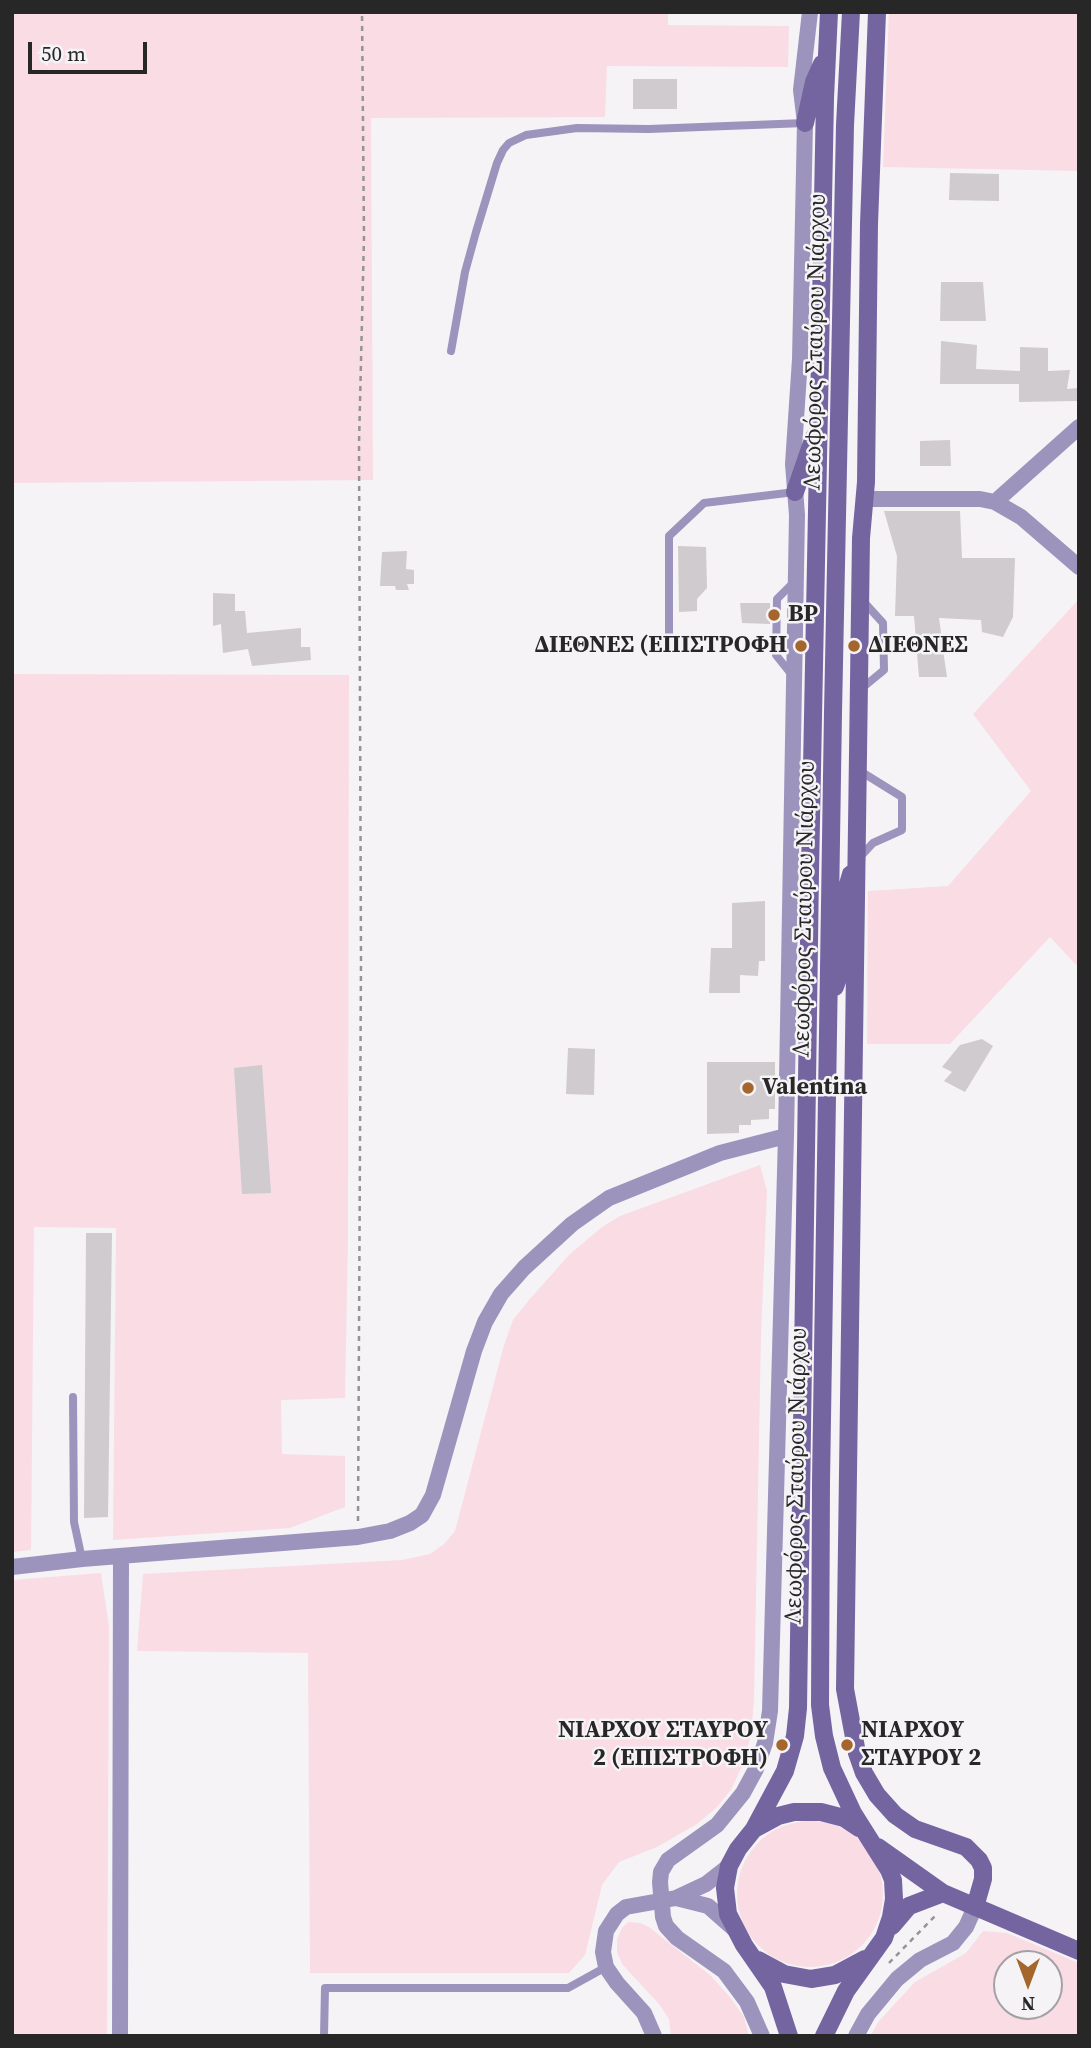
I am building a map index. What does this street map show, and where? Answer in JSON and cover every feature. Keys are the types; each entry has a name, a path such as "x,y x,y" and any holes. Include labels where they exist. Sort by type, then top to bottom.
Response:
{"main road":[{"name":"Λεωφόρος Σταύρου Νιάρχου","path":"789,2036 773,1987 733,1928 725,1898 729,1866 754,1829 785,1771 798,1708 819,424 829,12"},
{"name":"Λεωφόρος Σταύρου Νιάρχου","path":"824,2036 846,1991 884,1938 893,1909 894,1890 889,1870 853,1813 832,1768 824,1737 820,1704 828,1007 845,125 851,12"},
{"path":"877,12 860,599 846,1700 859,1762 869,1783 886,1806 915,1829 966,1847 979,1860 984,1879 975,1907"},
{"path":"805,122 818,69 826,58"},
{"path":"795,492 819,424"},
{"path":"839,474 855,493 864,499"},
{"path":"828,1007 841,969 846,884 858,859"},
{"name":"Λεωφόρος Σταύρου Νιάρχου","path":"754,1829 778,1816 794,1812 821,1812 844,1818 872,1842"},
{"path":"872,1842 943,1893 1079,1951"},
{"path":"884,1938 909,1906 943,1893"},
{"name":"Λεωφόρος Σταύρου Νιάρχου","path":"754,1958 784,1974 811,1979 846,1971 870,1955"}],"street":[{"path":"761,2036 747,2002 724,1971 677,1938 666,1926 669,1899 660,1882 664,1865 672,1856 717,1825 736,1805 756,1769 768,1726 772,1682 786,1136 796,580 797,515 793,464 800,359 805,122 801,90 810,12"},
{"path":"995,502 1079,427"},
{"path":"864,499 980,499 995,502 1021,517 1079,567"},
{"path":"12,1567 358,1537 400,1528 418,1518 427,1508 441,1469 480,1334 501,1294 524,1268 572,1224 609,1198 720,1153 786,1136"},
{"path":"120,2036 121,1556"},
{"path":"654,2036 644,2013 606,1967 604,1939 617,1914 637,1904 669,1899 706,1884 729,1866"},
{"path":"669,1899 708,1906 733,1928"},
{"path":"856,2036 868,2014 897,1979 920,1960 953,1943 966,1927 975,1907"}],"lane":[{"path":"451,351 465,272 476,232 497,163 509,143 526,135 577,128 744,127 805,122"},
{"path":"669,647 669,536 704,503 795,492"},
{"path":"858,769 902,797 902,831 873,844 858,859"},
{"path":"73,1397 74,1522 82,1559"},
{"path":"324,2036 324,1988 568,1988 606,1967"}],"path":[{"path":"358,1537 361,974 359,444 364,237 362,12"}],"shaded area":[{"path":"12,12 668,12 668,25 789,26 788,67 607,66 605,117 371,118 373,480 12,483"},
{"path":"889,12 1079,12 1079,171 883,167"},
{"path":"1079,599 1079,968 1050,937 950,1044 867,1044 868,891 948,886 1031,791 973,714"},
{"path":"12,674 349,675 348,1237 345,1398 281,1400 282,1454 345,1456 345,1507 290,1528 113,1540 116,1228 34,1227 31,1550 12,1552"},
{"path":"760,1165 767,1191 761,1336 754,1700 751,1734 744,1762 731,1790 716,1808 697,1824 657,1847 619,1862 602,1885 585,1955 569,1973 310,1973 308,1653 137,1651 143,1574 402,1560 430,1554 444,1544 455,1531 504,1345 513,1320 529,1300 569,1255 602,1227 620,1216"},
{"path":"101,1573 109,1626 107,2036 12,2036 12,1580"},
{"path":"810,1821 838,1827 862,1842 877,1866 883,1894 877,1922 862,1946 838,1961 810,1967 782,1961 758,1946 743,1922 737,1894 743,1866 758,1842 782,1827"},
{"path":"628,1922 649,1927 711,1976 744,2017 749,2036 671,2036 669,2019 659,2004 622,1964 617,1952 617,1940"},
{"path":"983,1931 1007,1933 1048,1950 993,1950 993,2020 1063,2020 1063,1956 1079,1963 1079,2036 870,2036 879,2021 915,1982 966,1953"}],"building":[{"path":"633,79 677,79 677,109 633,109"},
{"path":"950,173 999,174 999,201 949,200"},
{"path":"941,282 983,282 986,321 940,321"},
{"path":"941,341 977,345 976,369 1020,371 1020,347 1048,348 1048,371 1070,370 1067,389 1078,388 1077,401 1019,402 1019,384 940,384"},
{"path":"950,440 951,466 920,466 920,441"},
{"path":"884,511 960,511 962,558 1015,558 1013,617 1003,637 982,632 981,620 939,618 943,647 940,646 947,677 919,677 914,616 895,616 897,556"},
{"path":"678,546 706,547 707,588 697,599 697,611 679,612"},
{"path":"407,551 406,569 414,570 414,584 407,584 409,590 380,586 382,552"},
{"path":"213,593 235,594 235,611 245,611 247,633 301,628 301,647 310,647 311,660 252,666 248,649 223,653 221,624 213,626"},
{"path":"740,603 770,603 770,624 742,623"},
{"path":"765,901 765,961 759,961 758,976 740,975 740,993 709,993 711,948 732,948 732,903"},
{"path":"982,1039 993,1046 965,1092 944,1081 952,1072 942,1067 960,1045"},
{"path":"568,1048 595,1049 594,1095 566,1094"},
{"path":"707,1062 775,1062 775,1109 769,1109 769,1119 751,1120 751,1125 739,1125 739,1133 707,1134"},
{"path":"262,1065 271,1193 242,1194 234,1068"},
{"path":"86,1233 112,1233 108,1517 84,1518"}],"place":[{"name":"BP","path":"774,615"},
{"name":"ΔΙΕΘΝΕΣ (ΕΠΙΣΤΡΟΦΗ","path":"801,646"},
{"name":"ΔΙΕΘΝΕΣ","path":"854,646"},
{"name":"Valentina","path":"748,1088"},
{"name":"ΝΙΑΡΧΟΥ ΣΤΑΥΡΟΥ 2 (ΕΠΙΣΤΡΟΦΗ)","path":"782,1745"},
{"name":"ΝΙΑΡΧΟΥ ΣΤΑΥΡΟΥ 2","path":"847,1745"}]}
